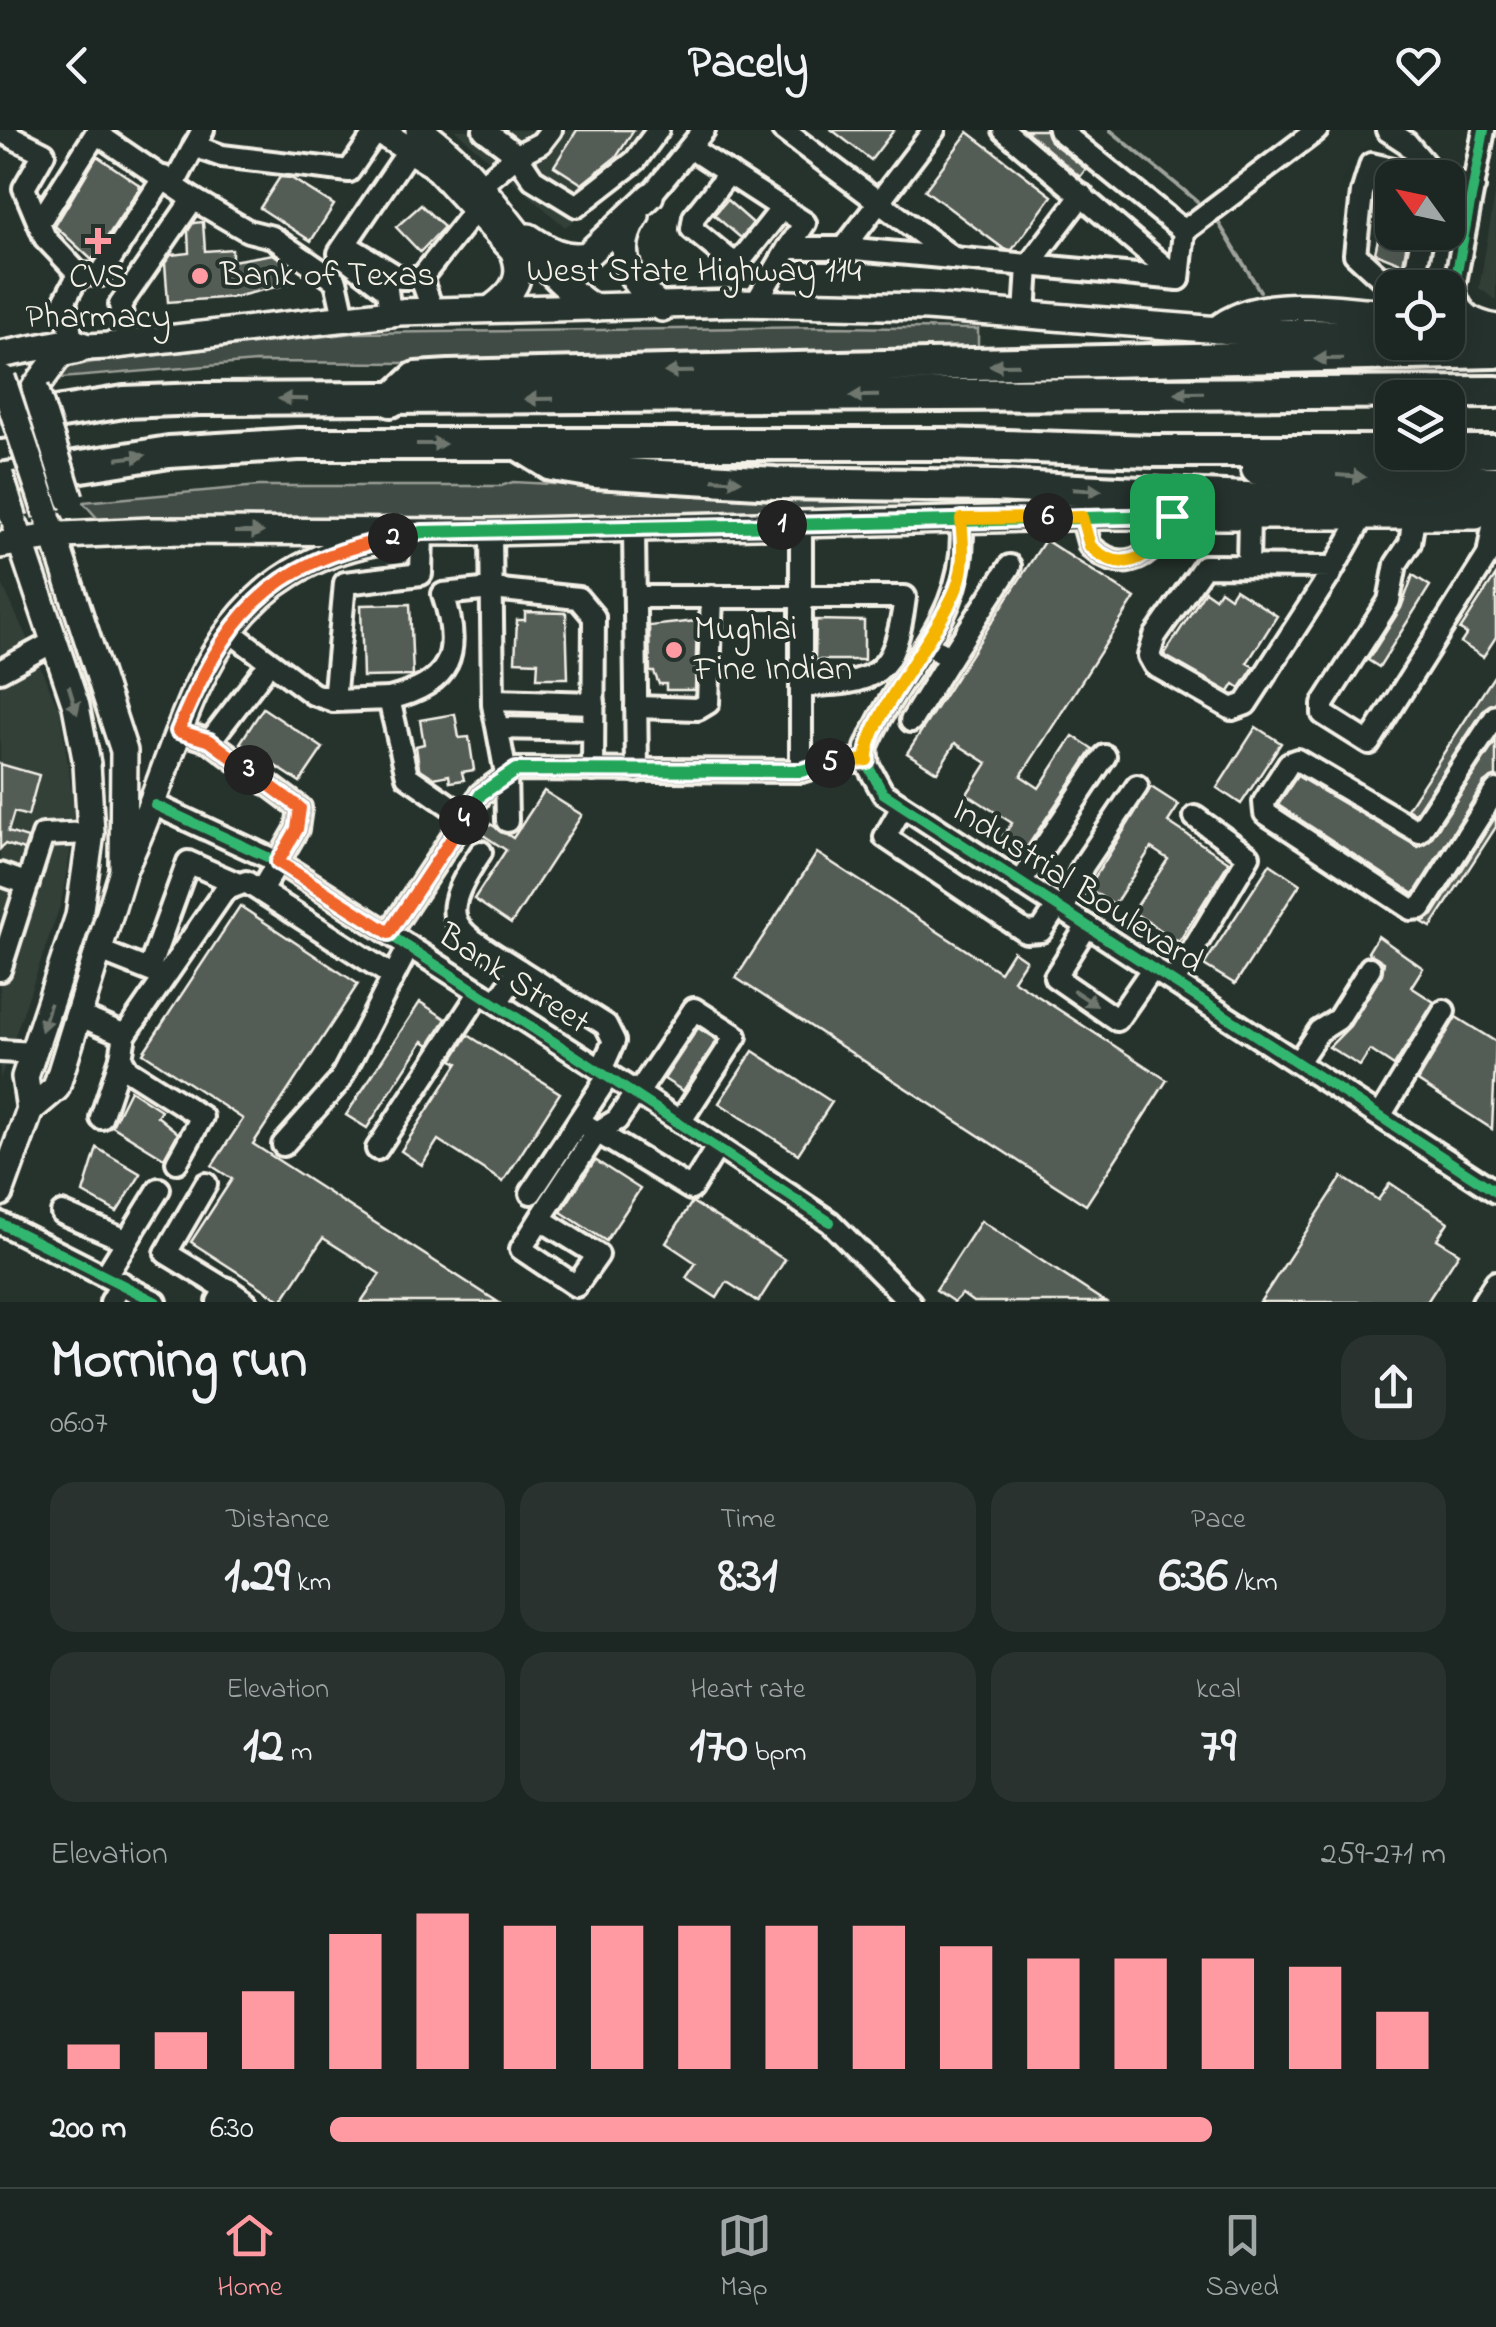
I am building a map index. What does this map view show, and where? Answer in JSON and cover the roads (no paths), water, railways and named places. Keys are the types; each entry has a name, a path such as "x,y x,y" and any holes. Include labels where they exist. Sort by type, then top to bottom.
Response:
{"highway":[{"path":"391,400 416,378 450,376 1496,352"},
{"path":"0,422 162,400 1496,392"},
{"path":"518,444 552,465 566,468 757,482 996,486 1286,500 1496,502"},
{"path":"0,477 111,459 240,446 944,444 1152,451 1375,451"},
{"path":"1152,451 1191,464 1496,482"},
{"path":"1465,451 1496,451"}],"main road":[{"path":"377,130 418,136 512,226 552,252 574,258 587,255 650,196"},
{"path":"473,192 514,250 519,264 516,286 492,308"},
{"path":"519,264 540,275 552,274 607,250 650,196"},
{"path":"650,196 626,232 623,246 636,286 662,308"},
{"path":"512,226 552,274 594,308"},
{"name":"West State Highway 114","path":"1,367 80,344 344,317 492,308 756,304 927,307 1216,330 1375,334"},
{"path":"1216,330 1245,313 1281,308 1375,311"},
{"path":"1465,314 1473,322 1496,331"},
{"path":"1465,333 1496,331"},
{"path":"80,344 60,354 36,388 70,499 80,515 108,532"},
{"path":"1,367 131,775 155,805"},
{"path":"0,477 11,535 76,706 87,764 91,833 79,916 25,1077 30,1110 0,1193"},
{"path":"11,535 50,526 108,532 492,532 1082,517 1496,516"},
{"path":"30,1110 56,1088 123,871 155,805 178,731 205,664 229,630 283,577 360,544 422,532"},
{"path":"123,871 124,751"}],"street":[{"path":"0,131 44,152 24,188 45,238 79,274 100,275 198,138 222,156 349,170 377,130"},
{"path":"484,130 517,154 533,179 577,206 634,161 658,130"},
{"path":"421,278 472,214 473,192 517,154 541,142 551,130"},
{"path":"650,196 704,130"},
{"path":"784,130 953,258"},
{"path":"844,248 934,130"},
{"path":"1004,130 1179,279"},
{"path":"1059,130 1184,231"},
{"path":"1179,279 1184,231 1318,130"},
{"path":"1387,130 1421,160"},
{"path":"1456,270 1484,130"},
{"path":"39,223 97,131 193,199 248,231 272,237 336,282 344,317"},
{"path":"342,249 418,136"},
{"path":"690,148 806,223 756,304"},
{"path":"1375,165 1371,164 1362,193 1355,254 1380,277 1414,279 1420,250"},
{"path":"729,173 694,217 692,230 731,262 740,260 782,208"},
{"path":"1465,185 1474,187"},
{"path":"1025,315 1028,266 1082,194"},
{"path":"127,342 120,305 193,199"},
{"path":"788,248 844,248 1179,279"},
{"path":"342,249 400,278 421,278"},
{"path":"342,249 387,290 390,313"},
{"path":"79,274 65,300 80,344"},
{"path":"421,278 434,310"},
{"path":"1082,517 1090,546 1119,560 1145,558 1172,516"},
{"path":"1248,566 1249,516"},
{"path":"1334,567 1204,566 1155,636 1149,656 1154,665 1232,709 1246,704 1334,567 1362,516"},
{"path":"1414,517 1410,543 1396,564 1389,601 1323,704 1324,714 1369,743 1488,555 1496,516"},
{"path":"389,933 481,794 516,770 801,771 833,762 867,760 873,731 928,644 960,579 961,519"},
{"path":"801,524 801,771"},
{"path":"634,529 637,771"},
{"path":"229,630 313,694 334,701 389,699 432,686 454,647 454,626 442,594 421,574 422,532"},
{"path":"492,532 493,700 506,774 508,821"},
{"path":"911,721 1010,566"},
{"path":"334,701 345,583 421,574"},
{"path":"442,594 492,589 578,598 594,617 593,770"},
{"path":"636,708 698,708 708,703 712,596"},
{"path":"635,597 905,597 900,634 872,679 856,685 802,686"},
{"path":"0,671 53,642"},
{"path":"928,644 950,658"},
{"path":"210,741 262,672"},
{"path":"389,699 407,776 466,817"},
{"path":"493,700 594,703"},
{"path":"1496,716 1419,832 1297,760 1289,763 1264,802 1265,813 1411,910 1422,908 1496,790"},
{"path":"498,728 594,730"},
{"path":"178,731 210,741 300,808 297,829 260,891"},
{"path":"1020,883 1105,756"},
{"name":"Industrial Boulevard","path":"867,760 882,794 1496,1192"},
{"path":"902,807 886,838 1026,932 1041,931 1060,908 1136,786"},
{"name":"Bank Street","path":"155,805 278,862 637,1093 830,1222 910,1302"},
{"path":"1174,981 1249,856 1195,817"},
{"path":"0,970 43,835 91,833"},
{"path":"933,873 954,840"},
{"path":"481,852 452,898 454,915 468,937 606,1025 614,1041 588,1127 540,1219"},
{"path":"158,974 188,862 236,883"},
{"path":"0,874 28,884"},
{"path":"101,1118 121,1058 124,1035 158,974 225,890 236,883 246,882 391,976"},
{"path":"1088,926 1055,977 1117,1020 1153,968"},
{"path":"283,1145 338,1082 409,946"},
{"path":"100,950 158,974"},
{"path":"1298,1062 1319,1031 1338,1019 1370,968"},
{"path":"377,1149 488,997 519,970"},
{"path":"531,1193 588,1127 617,1120 694,1009 736,1036 680,1122"},
{"path":"1380,1116 1444,1011"},
{"path":"78,1015 124,1035"},
{"path":"0,1051 34,1054"},
{"path":"121,1058 128,1070 202,1117 177,1162"},
{"path":"588,1127 691,1190 717,1147"},
{"path":"206,1184 166,1253 222,1296 246,1302"},
{"path":"111,1302 114,1279 128,1241 160,1189"},
{"path":"62,1213 128,1241"},
{"path":"0,1223 156,1302"},
{"path":"1483,1302 1496,1282"}],"waterway":[{"path":"1110,130 1197,201"},
{"path":"1218,222 1260,291"}],"place":[{"name":"CVS Pharmacy","path":"98,241"},
{"name":"Bank of Texas","path":"200,276"},
{"name":"Mughlai Fine Indian","path":"674,650"}]}
